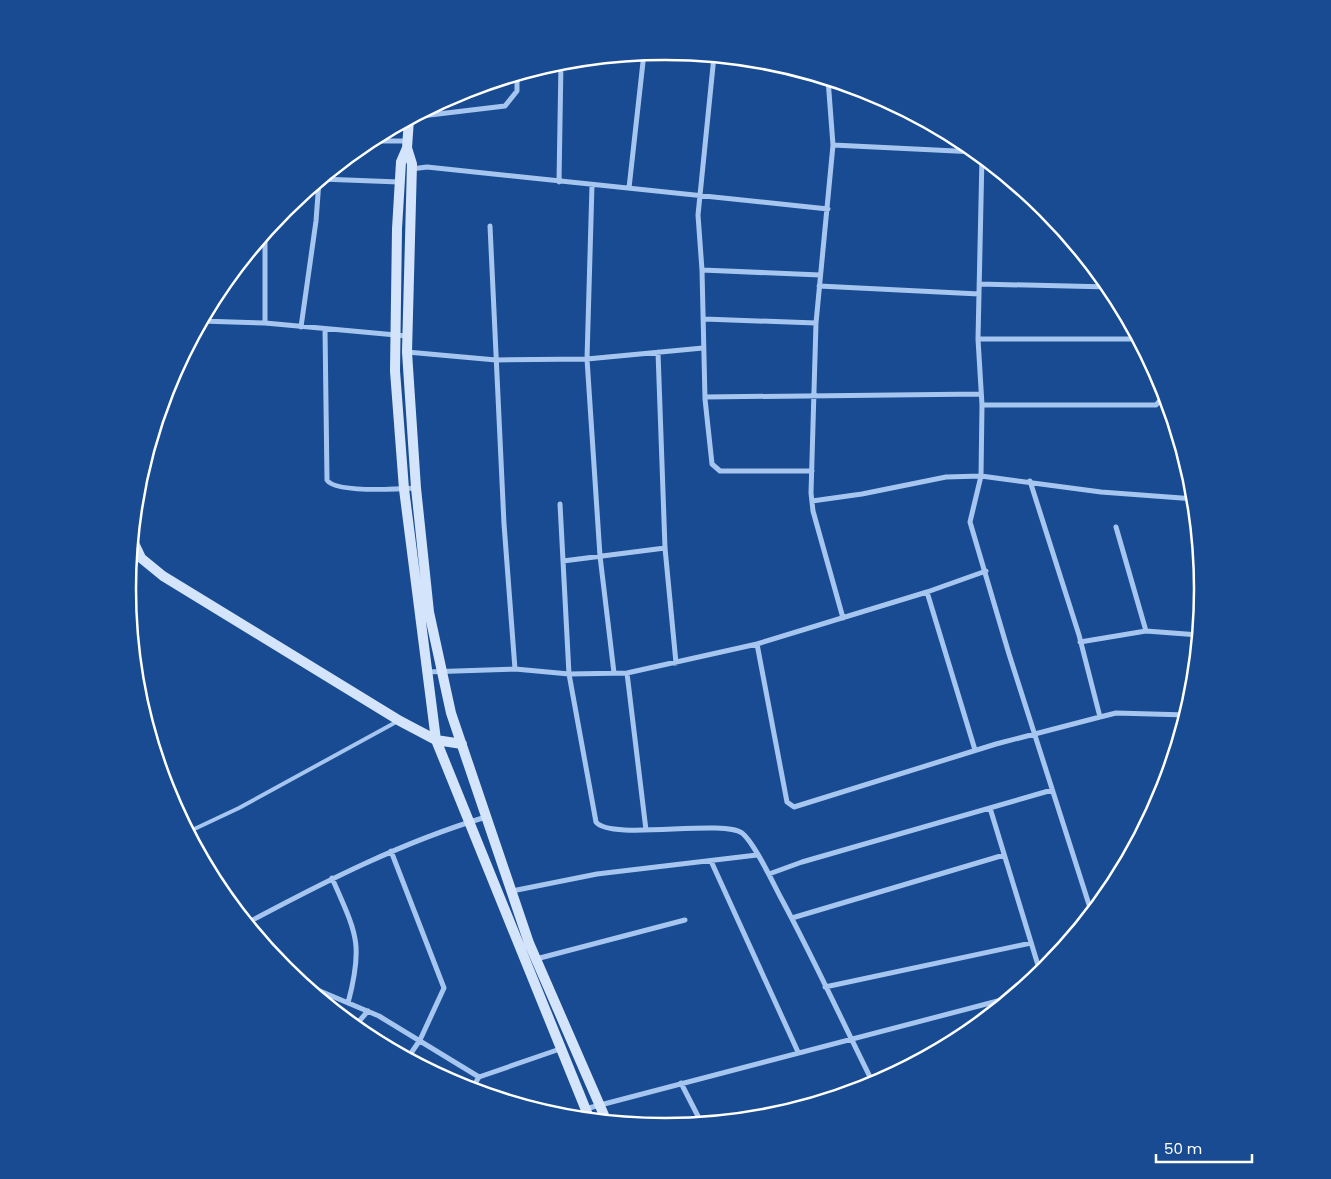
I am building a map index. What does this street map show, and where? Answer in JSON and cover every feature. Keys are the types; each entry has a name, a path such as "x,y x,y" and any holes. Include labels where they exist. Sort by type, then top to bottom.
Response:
{"street":[{"path":"629,188 643,61"},
{"path":"713,63 698,196 704,319 705,396 712,464 717,469 812,471"},
{"path":"559,182 561,70"},
{"path":"431,115 505,106 517,91 517,81"},
{"path":"829,86 833,145 816,322 812,501 842,618"},
{"path":"408,127 407,144 411,169 407,352 416,488 429,612 451,713 486,817 536,959 604,1115"},
{"path":"382,142 407,144"},
{"path":"407,144 401,162 399,182 395,278 395,336 404,489 436,740 587,1113"},
{"path":"833,145 963,151"},
{"path":"982,165 978,339 982,405 981,476 970,522 1090,907"},
{"path":"411,169 427,167 828,209"},
{"path":"329,180 399,182"},
{"path":"592,185 587,359 600,556 614,673"},
{"path":"301,327 319,188"},
{"path":"490,226 504,524 515,669"},
{"path":"264,324 265,243"},
{"path":"702,270 820,275"},
{"path":"979,284 1100,287"},
{"path":"819,286 979,294"},
{"path":"704,319 816,322"},
{"path":"210,320 407,336"},
{"path":"325,329 327,480 334,486 416,488"},
{"path":"978,339 1131,339"},
{"path":"407,352 496,360 587,359 703,348"},
{"path":"658,352 665,548 676,663"},
{"path":"705,396 980,394"},
{"path":"982,405 1156,405 1160,401"},
{"path":"812,501 862,494 946,477 981,476 1030,481 1101,492 1187,498"},
{"path":"1030,481 1080,642 1100,717"},
{"path":"560,504 569,674 596,822 606,828 646,830 732,829 744,835 769,874 792,918 870,1078"},
{"path":"1116,527 1146,631"},
{"path":"563,561 665,548"},
{"path":"138,551 141,558 163,576 400,721 436,740 462,744"},
{"path":"426,672 515,669 569,674 628,673 757,644 927,592 986,571"},
{"path":"927,592 974,750"},
{"path":"1080,642 1146,631 1193,635"},
{"path":"757,644 787,802 794,807 974,750 1116,713 1180,714"},
{"path":"628,673 646,830"},
{"path":"769,874 802,862 1052,790"},
{"path":"990,808 1038,966"},
{"path":"252,920 332,878 392,851 486,817"},
{"path":"392,851 443,982 443,994 411,1054"},
{"path":"512,891 597,874 757,855"},
{"path":"792,918 1004,855"},
{"path":"711,861 798,1052"},
{"path":"332,878 354,929 358,949 355,978 348,1003"},
{"path":"536,959 685,920"},
{"path":"825,987 1031,943"},
{"path":"320,991 368,1011 420,1040 479,1077"},
{"path":"585,1109 1000,1000"},
{"path":"359,1021 368,1011"},
{"path":"475,1084 479,1077 560,1049"},
{"path":"682,1083 699,1118"}],"lane":[{"path":"194,829 239,808 400,721"}]}
